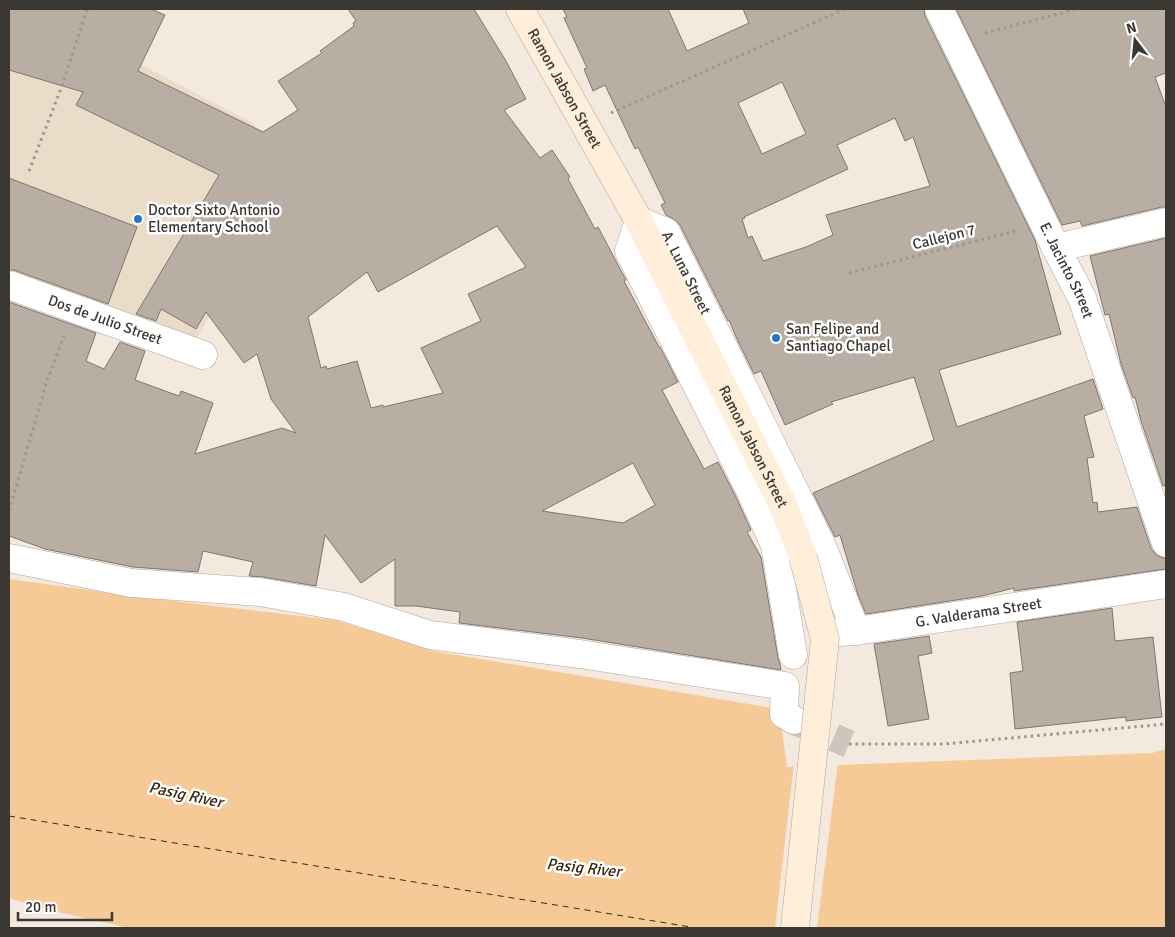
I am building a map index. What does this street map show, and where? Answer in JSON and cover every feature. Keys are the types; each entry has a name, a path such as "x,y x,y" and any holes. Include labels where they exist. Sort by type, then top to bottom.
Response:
{"main road":[{"name":"Ramon Jabson Street","path":"520,9 639,221 783,505 803,557 826,639 795,928"}],"street":[{"name":"E. Jacinto Street","path":"939,9 1082,298 1166,544"},
{"name":"A. Luna Street","path":"792,645 775,545 750,490 629,252 639,221 666,232 821,544 856,631"},
{"path":"1056,248 1166,222"},
{"name":"Dos de Julio Street","path":"9,285 203,355"},
{"path":"9,558 131,583 260,592 307,600 344,608 430,635 580,654 786,686 784,714 794,720"},
{"name":"G. Valderama Street","path":"792,645 856,631 1166,584"}],"path":[{"path":"29,171 62,86 87,9"},
{"path":"585,125 845,9"},
{"path":"955,41 1077,9"},
{"name":"Callejon 7","path":"849,273 1045,223"},
{"path":"9,511 47,381 74,309"},
{"path":"849,744 944,744 1166,724"}],"shaded area":[{"name":"Doctor Sixto Antonio Elementary School","path":"9,9 69,27 251,122 299,165 196,339 9,273"}],"water":[{"name":"Pasig River","path":"9,579 139,597 335,620 433,651 779,709 787,767 1152,753 1166,749 1166,928 129,928 49,910 9,898"}],"pier":[{"path":"838,762 817,928 775,928 794,764"}],"building":[{"path":"9,9 151,9 165,15 138,71 263,132 298,110 278,81 322,53 320,51 354,26 353,23 356,21 348,9 474,9 506,61 526,99 504,110 540,158 552,150 570,177 568,179 595,229 598,227 626,280 624,281 678,382 662,390 704,469 718,462 736,497 751,530 747,532 761,557 781,670 582,638 459,623 460,612 416,606 395,606 395,559 361,583 325,535 316,586 249,576 253,562 203,551 198,572 133,567 45,549 9,536 9,302 96,333 86,361 104,369 120,342 145,351 135,380 179,396 181,391 213,403 195,454 282,428 296,433 271,399 257,354 244,363 206,312 196,329 161,309 156,321 136,314 219,175 76,105 83,92 9,70","holes":["497,226 526,267 468,294 481,321 421,348 443,393 371,408 357,361 327,369 326,366 321,368 308,317 367,272 378,292","633,463 655,505 623,523 542,511"]},
{"path":"563,9 668,9 687,51 749,23 743,9 924,9 925,16 1035,240 1061,334 939,370 957,427 1093,379 1103,409 1084,416 1094,457 1087,458 1093,503 1097,502 1098,512 1137,507 1151,548 1156,555 1166,558 1166,569 1014,591 1014,588 982,596 866,614 858,595 840,535 835,537 813,493 934,440 914,377 831,402 833,404 785,425 761,371 754,374 729,320 680,225 666,215 661,205 665,203 638,147 635,149 605,85 593,91 584,69 587,68 564,18 567,17","holes":["782,82 806,134 762,154 738,103","895,118 905,141 913,137 930,186 826,215 833,235 806,247 763,261 752,236 748,238 742,219 848,169 837,145"]},
{"path":"956,9 1166,9 1166,73 1155,77 1166,107 1166,207 1082,226 1080,221 1062,225"},
{"path":"9,178 137,227 108,304 14,270 9,270"},
{"path":"1166,238 1166,485 1163,486 1135,397 1133,398 1121,364 1109,314 1105,315 1090,256"},
{"path":"1112,608 1115,641 1153,637 1162,717 1126,721 1126,717 1015,729 1010,673 1023,671 1017,622"},
{"path":"929,636 932,653 918,656 929,719 888,726 874,644"}],"ferry route":[{"path":"9,816 697,928"}],"tunnel":[{"path":"795,721 849,744"}],"place":[{"name":"Doctor Sixto Antonio Elementary School","path":"138,219"},
{"name":"San Felipe and Santiago Chapel","path":"776,338"}]}
